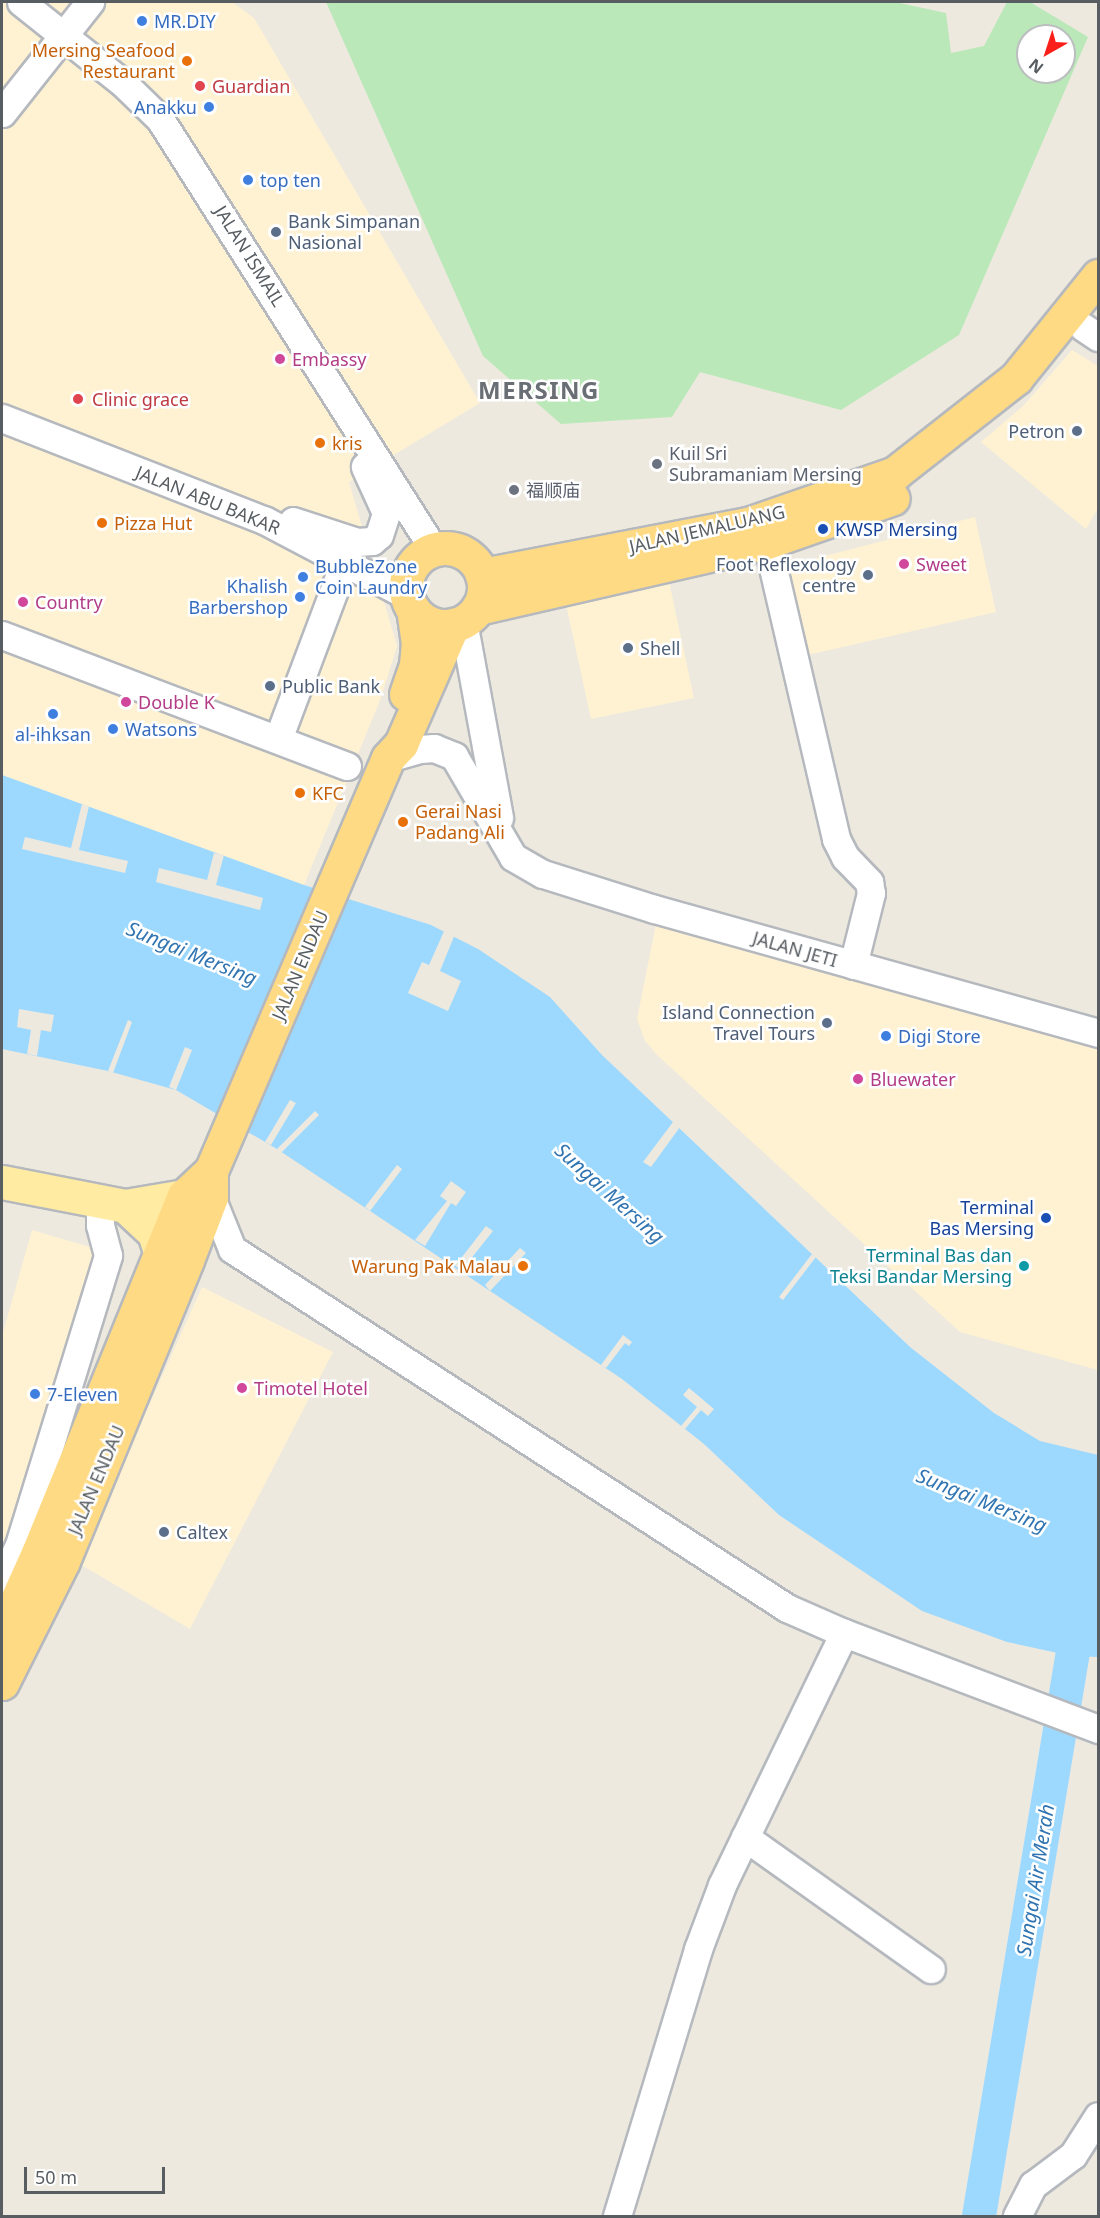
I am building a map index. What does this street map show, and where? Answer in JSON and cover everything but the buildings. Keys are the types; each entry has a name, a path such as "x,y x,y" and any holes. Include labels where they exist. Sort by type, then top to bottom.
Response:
{"highway":[{"name":"JALAN JEMALUANG","path":"482,575 748,524 894,473 1016,378 1098,276"},
{"name":"JALAN JEMALUANG","path":"465,618 767,542 897,496 933,472 1031,391 1093,325"},
{"path":"451,549 467,555 482,575 484,586 465,618 438,625 410,602 410,571 424,554 434,550 451,549"},
{"name":"JALAN ENDAU","path":"388,758 387,737 416,665 418,644 410,602"},
{"name":"JALAN ENDAU","path":"2,1633 29,1549 173,1256 388,758 401,744 465,618"},
{"name":"JALAN ENDAU","path":"2,1683 63,1561 173,1256"}],"main road":[{"path":"2,1182 113,1204 202,1188"},
{"path":"113,1204 154,1233 173,1256"}],"street":[{"name":"JALAN ISMAIL","path":"21,2 64,35 160,118 434,550"},
{"path":"2,113 90,2"},
{"path":"264,520 278,516 357,542 372,541 384,525 386,513 322,384 320,368"},
{"name":"JALAN ABU BAKAR","path":"2,418 264,520 410,602"},
{"path":"767,542 836,839 845,857 869,882 871,893 853,965"},
{"path":"278,739 344,563"},
{"path":"465,618 503,843"},
{"path":"2,635 347,766"},
{"name":"JALAN JETI","path":"388,758 420,748 434,748 454,756 513,857 543,874 1098,1034"},
{"path":"202,1188 232,1249 787,1608 843,1633 1098,1729"},
{"path":"2,1580 29,1549 108,1255 100,1226 113,1204"},
{"path":"173,1256 232,1249"},
{"path":"617,2217 698,1949 722,1885 843,1633"},
{"path":"745,1837 930,1969"},
{"path":"1017,2217 1033,2186 1073,2155 1098,2116"}],"shaded area":[{"path":"2,2 232,2 254,18 480,403 349,482 397,646 381,698 304,885 2,775"},
{"path":"1072,350 1098,366 1098,508 1086,529 981,442 1024,405"},
{"path":"975,517 996,612 799,657 779,568"},
{"path":"668,577 694,698 591,719 565,600"},
{"path":"657,919 1098,1040 1098,1370 960,1332 657,1055 645,1041 637,1019"},
{"path":"32,1230 117,1255 2,1569 2,1336"},
{"path":"202,1287 333,1352 190,1629 78,1563"}],"green space":[{"path":"326,2 895,2 946,13 951,53 984,46 1007,2 1030,2 1066,24 1016,24 1016,84 1068,84 959,335 841,410 700,372 672,417 561,424 483,356"},
{"path":"1076,30 1088,37 1076,65"}],"water":[{"name":"Sungai Mersing","path":"2,775 304,885 431,925 478,949 550,997 602,1055 910,1347 994,1413 1040,1441 1098,1455 1098,1657 1072,1656 1007,1642 922,1611 779,1515 704,1444 622,1379 277,1149 176,1090 108,1071 2,1049"}],"pier":[{"path":"82,804 89,806 79,850 128,861 125,873 22,849 25,837 71,848"},
{"path":"214,853 224,855 216,885 263,898 260,910 156,882 159,868 207,880"},
{"path":"445,929 455,934 440,971 461,981 448,1011 408,993 422,962 429,965"},
{"path":"19,1009 54,1015 51,1032 41,1030 37,1056 27,1054 31,1030 17,1027"},
{"path":"128,1020 132,1022 113,1073 108,1071"},
{"path":"185,1047 192,1050 176,1090 169,1087"},
{"path":"290,1100 296,1103 271,1145 265,1142"},
{"path":"315,1111 319,1115 281,1153 277,1149"},
{"path":"673,1122 680,1127 651,1167 643,1162"},
{"path":"397,1165 402,1169 370,1211 365,1207"},
{"path":"451,1181 466,1192 456,1206 451,1203 425,1246 415,1240 447,1201 440,1196"},
{"path":"486,1226 493,1231 462,1270 455,1266"},
{"path":"520,1248 526,1253 490,1291 485,1285"},
{"path":"812,1254 816,1257 783,1300 779,1297"},
{"path":"623,1335 632,1342 629,1346 625,1343 606,1368 601,1365"},
{"path":"689,1388 714,1409 708,1416 701,1410 685,1429 681,1426 697,1407 683,1395"}],"waterway":[{"name":"Sungai Air Merah","path":"979,2216 1080,1610"}],"place":[{"name":"MR.DIY","path":"142,21"},
{"name":"Mersing Seafood Restaurant","path":"187,61"},
{"name":"Guardian","path":"200,86"},
{"name":"Anakku","path":"209,107"},
{"name":"top ten","path":"248,180"},
{"name":"Bank Simpanan Nasional","path":"276,232"},
{"name":"Embassy","path":"280,359"},
{"name":"Clinic grace","path":"78,399"},
{"name":"Petron","path":"1077,431"},
{"name":"kris","path":"320,443"},
{"name":"Kuil Sri Subramaniam Mersing","path":"657,464"},
{"name":"福顺庙","path":"514,490"},
{"name":"Pizza Hut","path":"102,523"},
{"name":"KWSP Mersing","path":"823,529"},
{"name":"Sweet","path":"904,564"},
{"name":"Foot Reflexology centre","path":"868,575"},
{"name":"BubbleZone Coin Laundry","path":"303,577"},
{"name":"Khalish Barbershop","path":"300,597"},
{"name":"Country","path":"23,602"},
{"name":"Shell","path":"628,648"},
{"name":"Public Bank","path":"270,686"},
{"name":"Double K","path":"126,702"},
{"name":"al-ihksan","path":"53,714"},
{"name":"Watsons","path":"113,729"},
{"name":"KFC","path":"300,793"},
{"name":"Gerai Nasi Padang Ali","path":"403,822"},
{"name":"Island Connection Travel Tours","path":"827,1023"},
{"name":"Digi Store","path":"886,1036"},
{"name":"Bluewater","path":"858,1079"},
{"name":"Terminal Bas Mersing","path":"1046,1218"},
{"name":"Warung Pak Malau","path":"523,1266"},
{"name":"Terminal Bas dan Teksi Bandar Mersing","path":"1024,1266"},
{"name":"Timotel Hotel","path":"242,1388"},
{"name":"7-Eleven","path":"35,1394"},
{"name":"Caltex","path":"164,1532"}],"district":[{"name":"MERSING","path":"539,390"}]}
